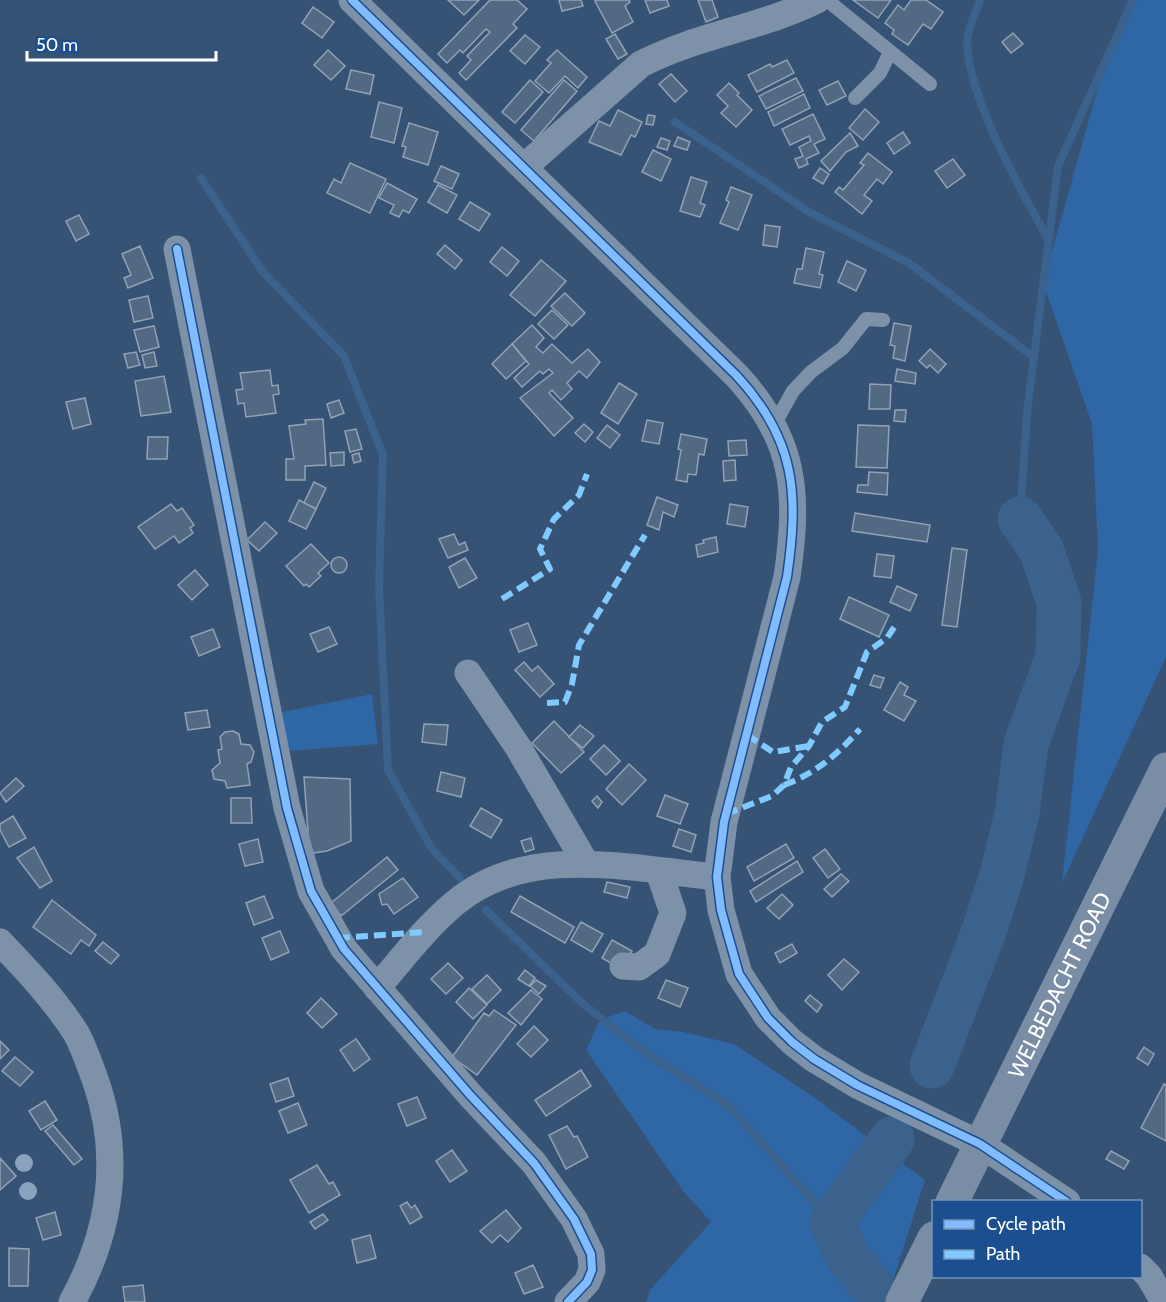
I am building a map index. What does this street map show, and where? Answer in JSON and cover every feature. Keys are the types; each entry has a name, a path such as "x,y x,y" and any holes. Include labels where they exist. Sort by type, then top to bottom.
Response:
{"street":[{"path":"352,0 737,376 756,397 774,425 787,458 792,483 792,541 787,577 724,822 717,877 720,910 739,974 776,1026 814,1059 858,1085 980,1144 1064,1200"},
{"path":"524,167 641,64 660,54 767,22 817,0"},
{"path":"177,249 287,807 302,864 320,910 344,949 534,1163 574,1219 591,1254 592,1270 587,1282 568,1302"},
{"path":"468,673 518,747 585,862"},
{"name":"WELBEDACHT ROAD","path":"953,1200 1166,769"},
{"path":"377,988 424,932 456,902 474,890 518,872 549,865 585,862 717,877"},
{"path":"623,966 639,968 657,954 673,913 659,872"},
{"path":"0,942 59,1010 77,1035 98,1088 111,1140 110,1197 104,1226 93,1258 72,1302"},
{"path":"902,1302 932,1240"},
{"path":"1152,1268 1164,1302"}],"lane":[{"path":"827,0 930,84"},
{"path":"855,98 880,73 890,52"},
{"path":"774,425 793,391 811,372 843,348 866,320 883,320"}],"shaded area":[{"path":"1128,0 1166,0 1166,657 1062,883 1098,550 1092,424 1043,283 1106,59"},
{"path":"372,694 378,744 290,751 278,713"},
{"path":"625,1011 655,1029 683,1032 734,1044 818,1100 925,1180 886,1302 646,1302 650,1290 711,1222 683,1191 586,1050 600,1020"}],"building":[{"path":"448,0 479,0 464,15"},
{"path":"490,0 517,0 527,9 513,24 517,28 466,80 459,73 471,60 467,56 490,32 486,29 463,53 460,50 447,63 438,54"},
{"path":"559,0 581,0 583,6 562,11"},
{"path":"629,0 630,2 625,6 633,22 612,33 595,1"},
{"path":"645,0 667,0 669,6 650,13"},
{"path":"698,0 712,0 718,17 706,22"},
{"path":"853,0 891,0 878,18"},
{"path":"911,0 926,0 943,12 931,29 923,24 908,45 892,34 894,30 885,23 898,5 904,10"},
{"path":"313,7 334,22 322,38 302,23"},
{"path":"1013,33 1023,44 1011,53 1002,42"},
{"path":"615,34 627,54 618,59 606,39"},
{"path":"525,35 540,47 525,64 510,51"},
{"path":"328,50 345,66 331,80 314,65"},
{"path":"557,50 587,77 578,88 565,76 549,93 535,81 551,63 547,60"},
{"path":"787,60 794,73 757,92 748,75 770,64 772,67"},
{"path":"351,70 374,75 370,94 346,89"},
{"path":"671,74 687,91 675,102 659,84"},
{"path":"796,78 803,91 766,109 759,96"},
{"path":"530,80 543,92 515,123 502,112"},
{"path":"564,80 577,91 534,141 521,130"},
{"path":"838,81 846,96 827,105 819,90"},
{"path":"729,83 752,110 736,127 721,113 728,106 717,95"},
{"path":"804,94 810,108 774,126 768,112"},
{"path":"379,102 402,108 394,143 371,137"},
{"path":"865,109 879,122 863,140 849,128"},
{"path":"618,110 642,122 635,137 631,135 621,155 589,142 599,121 610,126"},
{"path":"813,114 825,139 814,144 819,153 806,159 808,164 799,168 795,159 803,156 799,147 811,141 809,136 790,145 782,129"},
{"path":"648,115 655,116 653,125 646,124"},
{"path":"409,123 438,132 428,165 403,157 406,147 402,146"},
{"path":"903,132 910,143 894,154 887,143"},
{"path":"850,133 858,146 846,152 830,171 821,161"},
{"path":"678,137 690,142 687,150 674,146"},
{"path":"661,138 670,141 667,150 657,147"},
{"path":"653,150 671,159 661,181 642,172"},
{"path":"868,153 892,172 883,184 877,179 864,195 872,201 862,214 835,192 839,187 843,190 864,165 860,163"},
{"path":"953,159 965,175 947,188 935,171"},
{"path":"350,163 386,179 370,213 327,193 334,179 341,183"},
{"path":"441,166 459,174 452,189 434,181"},
{"path":"820,168 829,174 823,184 813,178"},
{"path":"691,177 707,182 700,203 705,205 700,217 680,211"},
{"path":"387,183 417,199 409,213 403,210 399,217 390,213 394,205 379,198"},
{"path":"438,185 457,195 447,213 428,202"},
{"path":"731,187 752,195 738,230 720,223 729,202 726,200"},
{"path":"470,202 490,214 479,231 459,219"},
{"path":"79,215 89,234 76,241 66,221"},
{"path":"765,225 780,227 777,247 763,245"},
{"path":"445,245 462,260 455,269 437,254"},
{"path":"140,246 153,278 128,288 124,278 131,275 122,254"},
{"path":"502,247 519,261 507,276 490,262"},
{"path":"806,248 824,252 819,274 823,275 820,288 794,283 797,269 802,269"},
{"path":"541,260 566,281 535,316 510,295"},
{"path":"847,261 866,270 856,291 838,282"},
{"path":"565,293 585,313 572,326 551,306"},
{"path":"148,296 153,318 134,322 129,300"},
{"path":"552,310 568,325 554,339 538,324"},
{"path":"894,323 911,326 905,361 893,358 895,346 890,345"},
{"path":"532,325 544,338 536,347 543,353 552,344 572,363 588,349 600,362 587,378 579,371 567,383 572,389 561,400 552,390 549,393 573,418 554,436 520,398 553,373 549,369 543,374 540,371 522,387 514,378 529,364 512,344"},
{"path":"154,326 159,347 140,352 134,330"},
{"path":"512,344 526,361 506,379 492,364"},
{"path":"930,349 946,364 938,373 930,365 927,368 919,361"},
{"path":"136,352 140,365 128,368 124,354"},
{"path":"154,352 157,366 145,368 142,355"},
{"path":"897,369 916,373 915,384 895,381"},
{"path":"270,370 272,386 278,385 279,394 273,395 276,413 246,417 244,403 238,404 236,390 243,389 240,373"},
{"path":"164,376 171,412 141,416 135,381"},
{"path":"619,383 637,394 618,424 601,413"},
{"path":"870,384 891,385 890,409 869,409"},
{"path":"85,398 91,424 73,429 66,402"},
{"path":"339,400 344,413 331,418 327,404"},
{"path":"895,410 906,410 905,422 894,421"},
{"path":"323,419 326,465 305,466 305,480 286,480 286,459 294,459 289,426 306,424 305,420"},
{"path":"647,420 663,423 659,444 642,441"},
{"path":"584,424 593,432 585,442 575,433"},
{"path":"607,425 620,435 610,448 597,438"},
{"path":"858,425 889,426 887,468 856,467"},
{"path":"356,429 362,449 350,452 345,431"},
{"path":"681,434 707,439 704,455 699,454 696,475 688,474 687,482 676,480"},
{"path":"148,437 168,437 167,459 147,459"},
{"path":"746,440 747,455 729,456 728,441"},
{"path":"344,452 344,465 331,466 330,453"},
{"path":"359,453 361,461 354,463 352,455"},
{"path":"735,460 736,480 724,481 723,461"},
{"path":"869,472 888,473 887,495 857,492 858,485 868,485"},
{"path":"314,482 326,488 316,509 304,503"},
{"path":"657,497 678,505 674,517 663,512 659,530 647,525"},
{"path":"299,500 316,509 306,529 289,521"},
{"path":"171,504 177,511 182,508 194,525 190,528 193,533 179,543 174,536 155,549 138,527"},
{"path":"730,504 748,507 745,527 727,524"},
{"path":"855,513 930,525 927,542 852,531"},
{"path":"265,522 277,533 259,551 247,540"},
{"path":"454,534 459,545 465,542 468,550 448,558 439,539"},
{"path":"716,537 718,552 698,557 696,545 704,543 703,540"},
{"path":"311,544 329,563 318,573 321,576 309,587 306,584 304,586 286,566"},
{"path":"952,548 967,550 957,627 942,625"},
{"path":"877,554 894,556 891,578 874,576"},
{"path":"336,557 342,557 347,565 345,571 336,573 331,568 331,562"},
{"path":"465,558 477,578 459,588 449,567"},
{"path":"195,570 208,585 192,600 178,585"},
{"path":"897,586 917,595 910,611 890,602"},
{"path":"849,597 889,615 879,637 840,619"},
{"path":"528,623 537,645 519,652 510,630"},
{"path":"329,627 337,644 318,652 310,634"},
{"path":"213,629 220,647 199,656 191,637"},
{"path":"524,662 532,671 538,666 554,684 540,697 515,670"},
{"path":"874,675 884,678 880,688 870,685"},
{"path":"900,682 908,687 904,695 916,701 904,721 884,710"},
{"path":"207,710 210,727 188,730 185,713"},
{"path":"554,721 584,752 561,773 532,743"},
{"path":"424,724 448,725 446,745 422,742"},
{"path":"580,725 594,736 583,748 569,737"},
{"path":"233,731 239,734 241,744 250,745 254,752 251,762 247,764 250,785 227,788 225,781 214,779 212,770 220,763 218,750 222,749 220,737 225,732"},
{"path":"604,745 620,761 606,775 590,759"},
{"path":"629,764 646,780 622,805 606,789"},
{"path":"441,772 465,778 461,797 437,791"},
{"path":"304,777 350,779 351,841 327,851 305,854 308,832"},
{"path":"16,778 24,786 6,802 0,793"},
{"path":"665,795 688,804 680,824 657,816"},
{"path":"597,796 602,802 598,808 592,801"},
{"path":"231,798 251,798 252,823 231,823"},
{"path":"481,808 502,820 491,838 470,826"},
{"path":"13,816 26,838 9,847 0,830 0,824"},
{"path":"679,829 696,835 691,852 673,846"},
{"path":"531,838 534,849 525,852 521,841"},
{"path":"258,839 263,862 245,866 239,844"},
{"path":"786,844 794,858 754,881 747,867"},
{"path":"34,847 52,881 40,888 17,858"},
{"path":"825,849 840,869 828,878 813,858"},
{"path":"387,857 398,870 341,916 331,903"},
{"path":"797,861 803,872 756,902 750,891"},
{"path":"841,874 849,881 832,897 824,889"},
{"path":"403,878 418,897 394,914 387,904 382,905 379,894"},
{"path":"607,882 630,887 627,898 604,892"},
{"path":"782,894 793,905 779,919 767,908"},
{"path":"264,896 273,918 254,925 246,903"},
{"path":"520,896 574,927 565,943 511,912"},
{"path":"52,900 96,935 89,946 81,940 71,954 33,927"},
{"path":"581,922 603,934 592,952 571,940"},
{"path":"280,931 289,952 271,960 262,938"},
{"path":"612,940 632,951 621,969 602,958"},
{"path":"103,942 119,955 111,964 95,951"},
{"path":"792,944 797,953 780,963 775,953"},
{"path":"844,959 859,972 842,990 828,975"},
{"path":"448,963 463,978 446,994 431,979"},
{"path":"525,970 535,978 529,986 518,979"},
{"path":"487,975 501,990 487,1004 472,989"},
{"path":"536,980 546,986 539,994 530,986"},
{"path":"666,980 688,988 680,1007 658,998"},
{"path":"469,988 487,1005 473,1019 456,1002"},
{"path":"531,990 542,999 521,1025 508,1013"},
{"path":"810,995 822,1005 817,1012 805,1001"},
{"path":"321,998 337,1014 322,1028 307,1013"},
{"path":"494,1010 516,1025 477,1075 452,1057 484,1013 489,1016"},
{"path":"534,1026 548,1040 531,1057 517,1044"},
{"path":"356,1039 370,1059 354,1071 340,1050"},
{"path":"0,1041 9,1050 0,1059"},
{"path":"1144,1047 1154,1054 1148,1065 1137,1058"},
{"path":"15,1057 33,1072 20,1086 2,1071"},
{"path":"581,1070 591,1086 546,1116 535,1100"},
{"path":"288,1078 294,1096 276,1102 270,1084"},
{"path":"1164,1084 1166,1085 1166,1141 1141,1128"},
{"path":"417,1097 426,1118 407,1126 398,1104"},
{"path":"45,1101 57,1120 41,1130 29,1111"},
{"path":"298,1103 307,1125 288,1133 279,1111"},
{"path":"53,1125 82,1159 74,1165 45,1131"},
{"path":"567,1126 574,1137 577,1136 588,1157 566,1169 549,1135"},
{"path":"452,1150 467,1171 450,1182 436,1161"},
{"path":"1111,1151 1129,1161 1124,1169 1106,1159"},
{"path":"0,1158 16,1176 0,1190"},
{"path":"317,1165 329,1184 333,1182 340,1195 309,1213 290,1180"},
{"path":"407,1202 411,1208 415,1205 422,1217 410,1224 400,1206"},
{"path":"506,1210 521,1228 508,1242 500,1235 492,1243 480,1231"},
{"path":"55,1212 61,1235 43,1240 36,1218"},
{"path":"323,1214 328,1220 315,1229 310,1222"},
{"path":"370,1235 376,1258 357,1263 352,1240"},
{"path":"9,1248 29,1249 28,1286 9,1286"},
{"path":"533,1265 543,1287 524,1294 515,1273"},
{"path":"143,1285 145,1302 125,1302 123,1287"}],"waterway":[{"path":"980,0 967,39 970,67 998,144 1048,239"},
{"path":"1020,519 1027,412 1058,166 1133,0"},
{"path":"675,122 809,212 909,263 1034,357"},
{"path":"201,178 263,272 344,356 383,455 379,586 388,770 432,849 460,878"},
{"path":"932,1066 984,931 1002,875 1017,814 1026,744 1058,656 1059,603 1041,549 1020,519"},
{"path":"486,910 583,1004 650,1056 728,1105 832,1222"},
{"path":"871,1285 847,1256 832,1222 892,1139"}],"marked path":[{"path":"502,599 550,569 540,549 554,519 579,495 587,474"},
{"path":"547,703 565,702 572,684 579,645 645,535"},
{"path":"726,814 772,796 784,785 791,767 809,746 822,722 845,707 867,652 887,638 895,626"},
{"path":"784,785 806,775 825,762 860,729"},
{"path":"747,735 773,752 809,746"},
{"path":"338,938 424,932"}],"cycle path":[{"path":"352,0 737,376 757,400 782,446 789,469 793,520 787,577 724,822 717,877 721,910 739,974 768,1018 792,1042 814,1059 857,1085 980,1144 1064,1200"},
{"path":"177,249 287,808 311,891 344,949 470,1095 534,1163 574,1219 591,1254 592,1270 587,1282 568,1302"}]}
